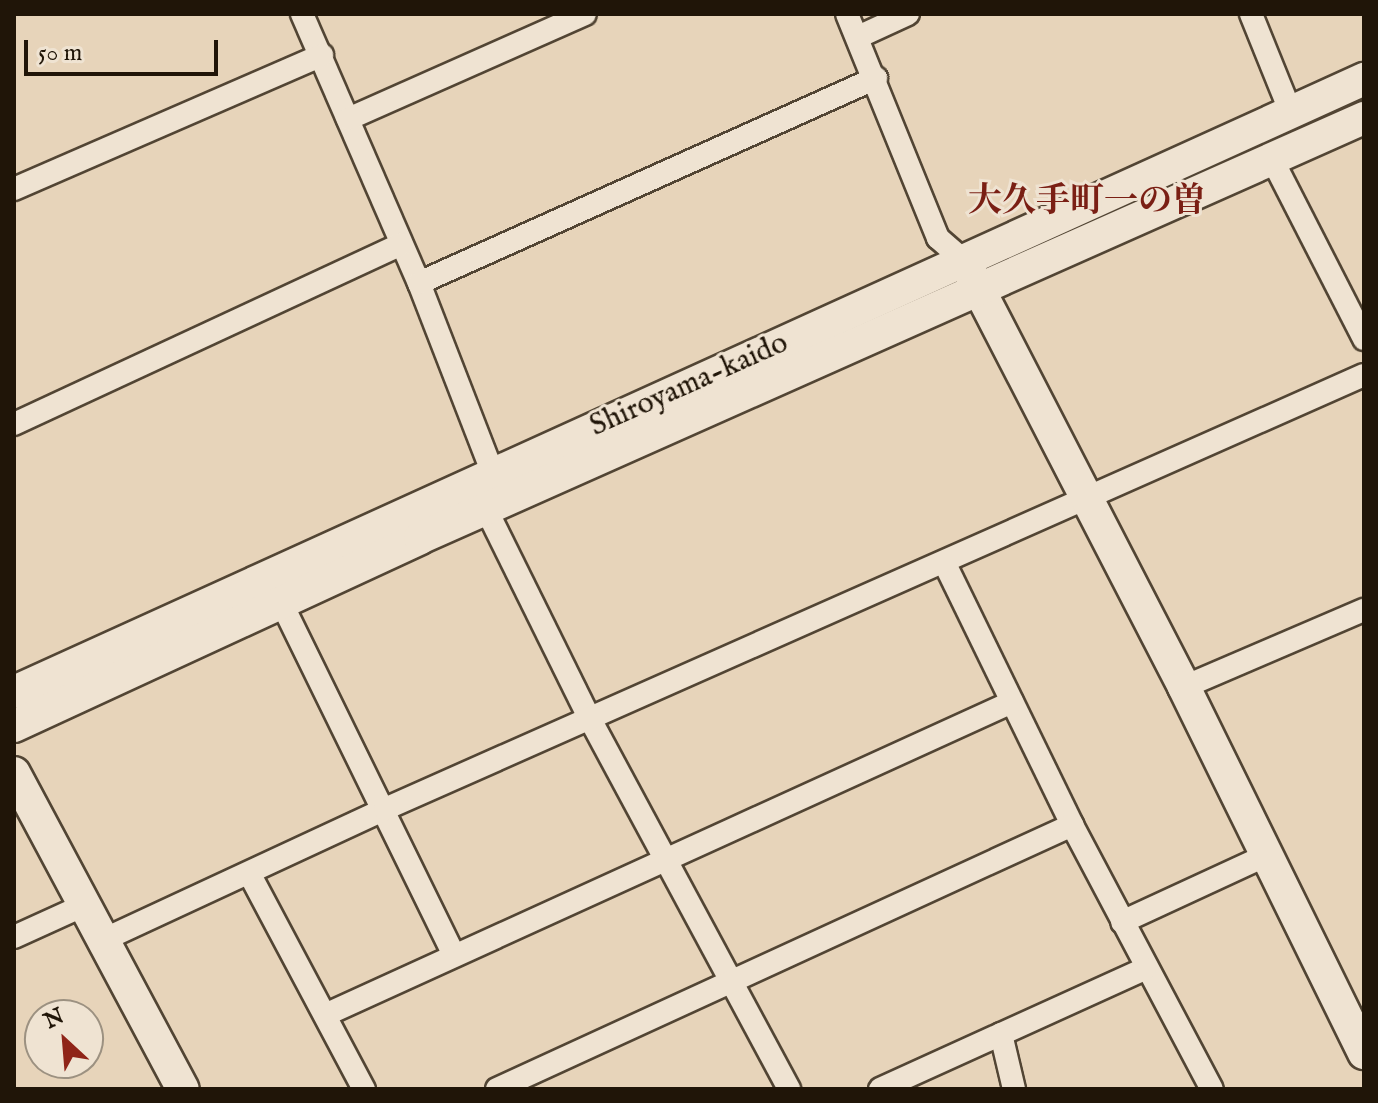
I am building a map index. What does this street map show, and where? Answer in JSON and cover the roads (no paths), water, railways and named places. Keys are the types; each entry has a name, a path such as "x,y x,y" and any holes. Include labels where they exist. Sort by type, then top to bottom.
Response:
{"street":[{"path":"302,14 419,283 492,471"},
{"path":"348,119 585,14"},
{"path":"847,14 876,78 938,238 964,261 980,291 1184,687 1363,1048"},
{"path":"858,37 908,14"},
{"path":"1251,14 1291,113"},
{"path":"14,189 322,55"},
{"path":"419,283 876,78"},
{"name":"Shiroyama-kaido","path":"14,692 492,471 1364,79"},
{"name":"Shiroyama-kaido","path":"14,726 486,509 1364,118"},
{"path":"1273,161 1364,339"},
{"path":"14,424 401,244"},
{"path":"103,940 385,809 591,721 1087,496 1364,375"},
{"path":"486,509 591,721 789,1089"},
{"path":"944,562 1145,969 1212,1089"},
{"path":"281,602 454,955"},
{"path":"1184,687 1364,610"},
{"path":"325,1015 1012,702"},
{"path":"14,773 82,906 183,1089"},
{"path":"497,1089 1072,825"},
{"path":"1122,922 1267,855"},
{"path":"249,873 364,1089"},
{"path":"14,937 82,906"},
{"path":"880,1089 1145,969"},
{"path":"1001,1034 1014,1089"}],"district":[{"name":"大久手町一の曽","path":"1087,202"}]}
